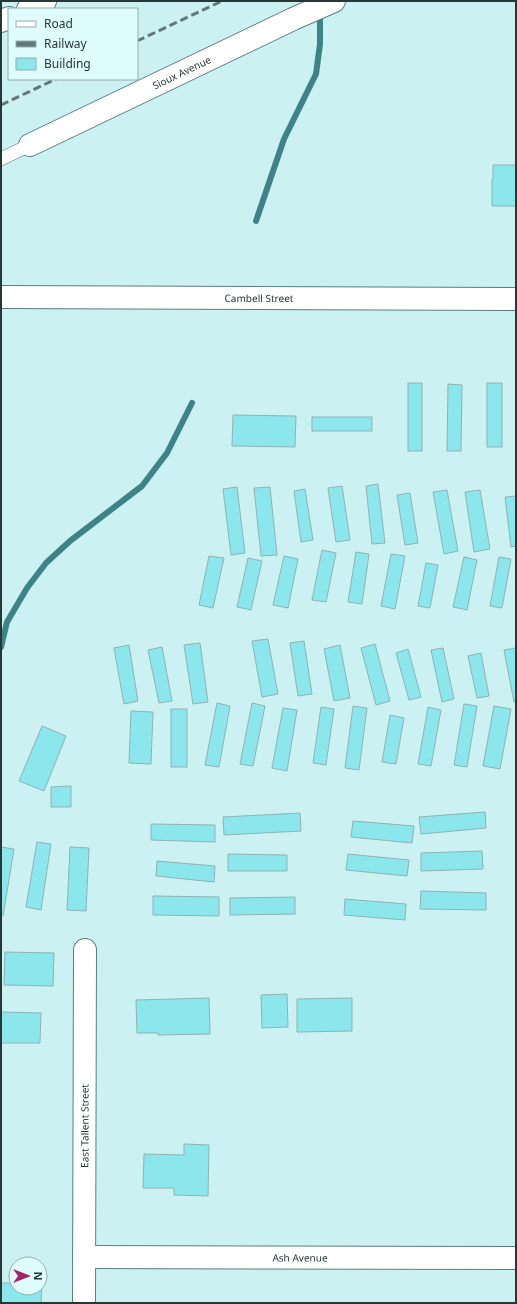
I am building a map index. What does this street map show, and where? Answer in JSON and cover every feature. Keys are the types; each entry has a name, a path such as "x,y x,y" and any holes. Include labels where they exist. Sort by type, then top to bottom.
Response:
{"street":[{"path":"29,8 45,1"},
{"name":"Sioux Avenue","path":"30,145 293,19 334,1"},
{"name":"Cambell Street","path":"1,297 516,299"},
{"name":"East Tallent Street","path":"84,1303 85,950"},
{"name":"Ash Avenue","path":"84,1257 516,1258"}],"lane":[{"path":"1,159 30,145"}],"building":[{"path":"493,165 516,165 516,206 492,206"},
{"path":"408,383 422,383 422,451 408,451"},
{"path":"487,383 502,383 502,447 487,447"},
{"path":"448,384 462,385 461,451 447,451"},
{"path":"233,415 296,416 295,447 232,446"},
{"path":"312,417 372,417 372,431 312,431"},
{"path":"378,484 385,543 372,544 366,486"},
{"path":"342,486 350,540 336,542 328,488"},
{"path":"237,487 245,553 231,555 223,489"},
{"path":"270,487 277,555 261,556 254,488"},
{"path":"305,489 313,540 301,542 294,491"},
{"path":"447,490 458,551 444,554 433,492"},
{"path":"480,490 490,549 474,552 465,492"},
{"path":"410,493 418,543 405,545 397,495"},
{"path":"516,496 516,546 511,547 505,497"},
{"path":"322,550 336,553 326,602 312,600"},
{"path":"356,552 369,554 362,604 348,602"},
{"path":"391,554 405,556 395,609 381,606"},
{"path":"209,556 224,558 213,608 199,605"},
{"path":"284,556 298,559 288,608 273,605"},
{"path":"464,557 477,560 467,610 453,607"},
{"path":"499,557 511,559 502,608 490,606"},
{"path":"248,558 262,561 251,610 237,607"},
{"path":"426,563 438,565 430,608 418,606"},
{"path":"268,639 278,694 262,697 252,641"},
{"path":"304,641 312,694 298,696 290,643"},
{"path":"200,643 208,702 193,704 184,645"},
{"path":"375,644 390,701 376,705 361,648"},
{"path":"129,645 138,701 124,704 114,648"},
{"path":"340,645 350,698 334,701 324,649"},
{"path":"162,647 172,701 159,703 148,650"},
{"path":"443,648 454,699 442,702 431,650"},
{"path":"516,648 516,702 514,702 504,650"},
{"path":"408,649 421,697 409,700 396,653"},
{"path":"481,653 489,696 477,698 468,656"},
{"path":"217,703 230,706 219,767 205,765"},
{"path":"252,703 265,706 253,766 240,764"},
{"path":"464,704 477,706 467,767 454,765"},
{"path":"353,706 367,708 359,770 345,768"},
{"path":"494,706 511,709 500,769 483,766"},
{"path":"321,707 334,709 326,765 313,763"},
{"path":"428,707 441,710 431,766 418,764"},
{"path":"283,708 297,710 287,771 272,768"},
{"path":"171,709 187,709 187,767 171,767"},
{"path":"131,711 153,712 151,764 129,763"},
{"path":"390,715 404,718 396,764 382,762"},
{"path":"42,726 66,736 44,791 19,781"},
{"path":"71,786 71,807 51,807 51,787"},
{"path":"485,812 486,828 421,834 419,817"},
{"path":"300,813 301,831 224,835 223,817"},
{"path":"353,821 414,826 412,843 351,837"},
{"path":"151,824 215,825 215,842 151,840"},
{"path":"37,842 51,844 41,910 26,907"},
{"path":"1,847 14,849 3,916 1,916"},
{"path":"70,847 89,848 86,911 67,910"},
{"path":"482,851 483,869 421,871 421,853"},
{"path":"228,854 287,855 287,871 228,871"},
{"path":"348,854 409,860 407,876 346,870"},
{"path":"157,861 215,866 214,882 156,876"},
{"path":"421,891 486,893 486,910 420,909"},
{"path":"153,896 219,897 219,916 153,915"},
{"path":"295,897 295,914 230,915 230,898"},
{"path":"345,899 406,904 405,920 344,915"},
{"path":"5,952 54,953 53,986 4,985"},
{"path":"287,994 288,1027 262,1028 261,995"},
{"path":"209,998 210,1034 158,1035 158,1033 137,1033 136,1000"},
{"path":"352,998 352,1031 297,1032 297,999"},
{"path":"1,1012 41,1013 40,1043 1,1043"},
{"path":"184,1144 209,1145 208,1196 174,1195 174,1188 143,1188 144,1154 184,1155"},
{"path":"1,1283 8,1283 8,1296 41,1296 41,1303 1,1303"}],"waterway":[{"path":"256,221 284,139 316,74 320,44 320,13"},
{"path":"1,647 7,622 27,588 46,563 70,541 142,486 167,453 192,403"}],"railway":[{"path":"138,41 222,1"},
{"path":"1,105 54,80"}]}
